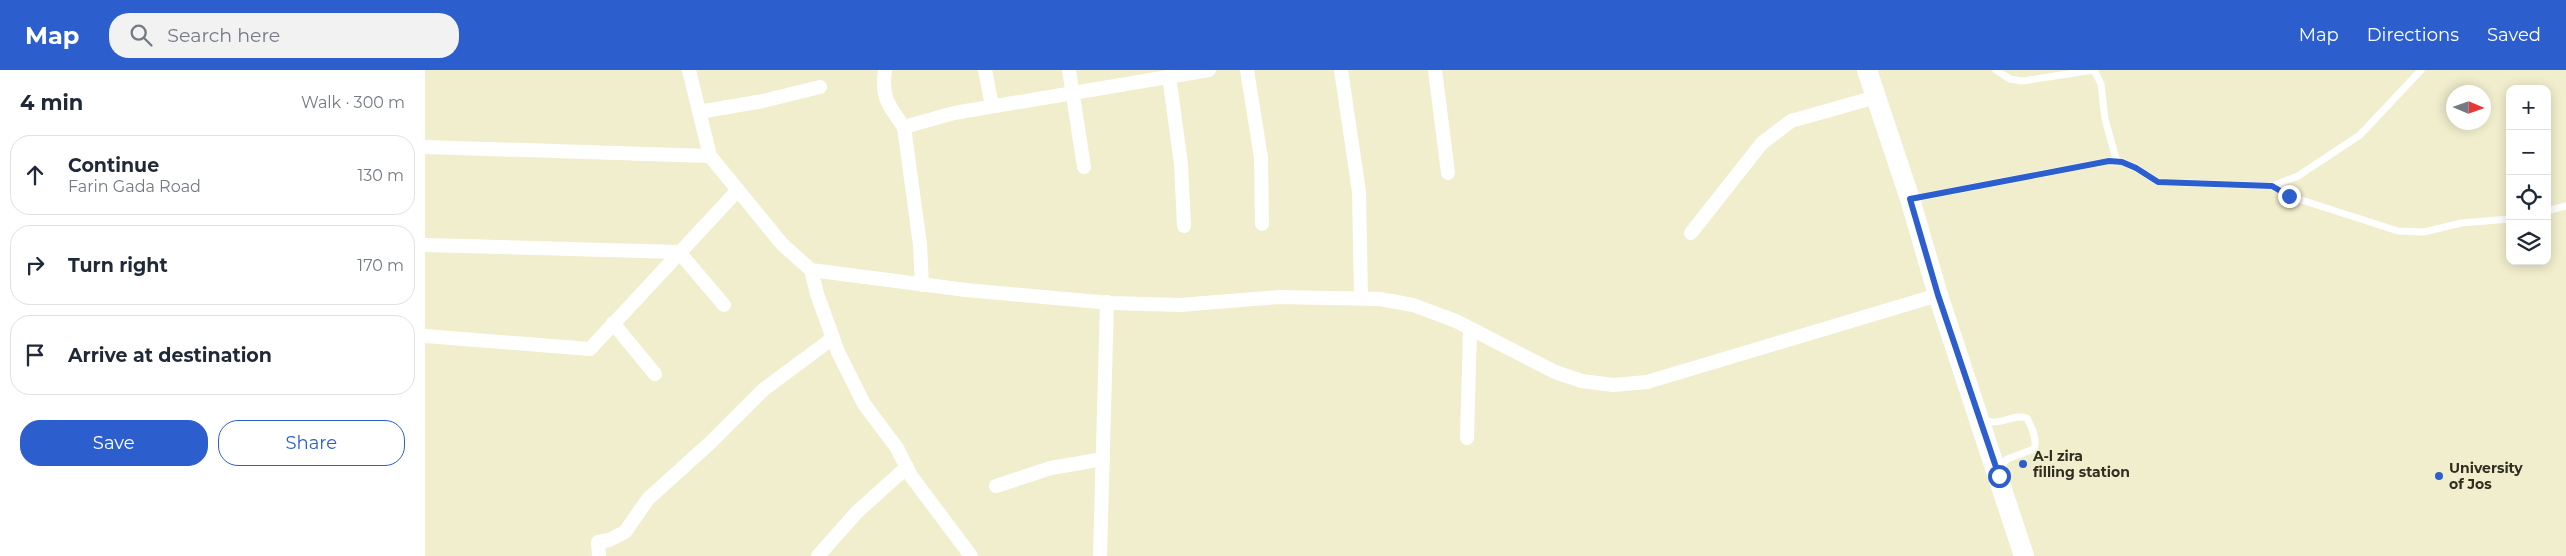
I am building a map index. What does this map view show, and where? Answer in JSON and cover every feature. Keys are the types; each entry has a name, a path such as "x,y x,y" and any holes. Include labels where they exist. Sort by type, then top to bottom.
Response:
{"main road":[{"path":"1867,70 1910,199 1938,295 2024,556"}],"street":[{"path":"689,70 711,156 782,244 811,270 817,294 833,338 864,404 897,448 907,467 971,556"},
{"path":"885,70 882,89 904,127 920,245 922,285"},
{"path":"985,70 993,106"},
{"path":"1069,70 1084,167"},
{"path":"904,127 954,113 1209,70"},
{"path":"1247,70 1261,158 1262,224"},
{"path":"1341,70 1359,192 1361,298"},
{"path":"1435,70 1449,173"},
{"path":"1169,76 1181,164 1184,226"},
{"path":"699,112 763,101 820,87"},
{"path":"1691,233 1762,143 1791,121 1875,97"},
{"path":"425,147 711,156"},
{"path":"425,336 590,349 738,190"},
{"path":"425,245 679,252 724,305"},
{"path":"811,270 922,285 1107,302 1180,305 1279,297 1380,299 1413,306 1456,321 1555,372 1582,380 1613,385 1647,382 1938,295"},
{"path":"1100,556 1107,302"},
{"path":"613,323 655,374"},
{"path":"1467,438 1470,329"},
{"path":"599,556 597,542 609,540 625,532 648,499 711,442 763,390 833,338"},
{"path":"996,486 1051,468 1103,459"},
{"path":"818,556 857,512 907,467"}],"lane":[{"path":"1996,70 2010,79 2022,81 2094,70 2101,84 2105,119 2117,162"},
{"path":"1910,199 2088,163 2117,162 2136,168 2158,182 2272,186 2298,176 2361,135 2421,70"},
{"path":"2272,186 2289,196 2398,231 2424,232 2461,223 2506,219"},
{"path":"2551,210 2566,206"},
{"path":"1980,419 1988,423 2023,416 2027,418 2036,444 2034,449 2007,459 1997,472"}],"place":[{"name":"A-l zira filling station","path":"2023,464"},
{"name":"University of Jos","path":"2439,476"}],"route":[{"path":"1999,476 1938,295 1910,199 2088,163 2109,161 2122,162 2136,168 2158,182 2201,182 2272,186 2289,196"}]}
